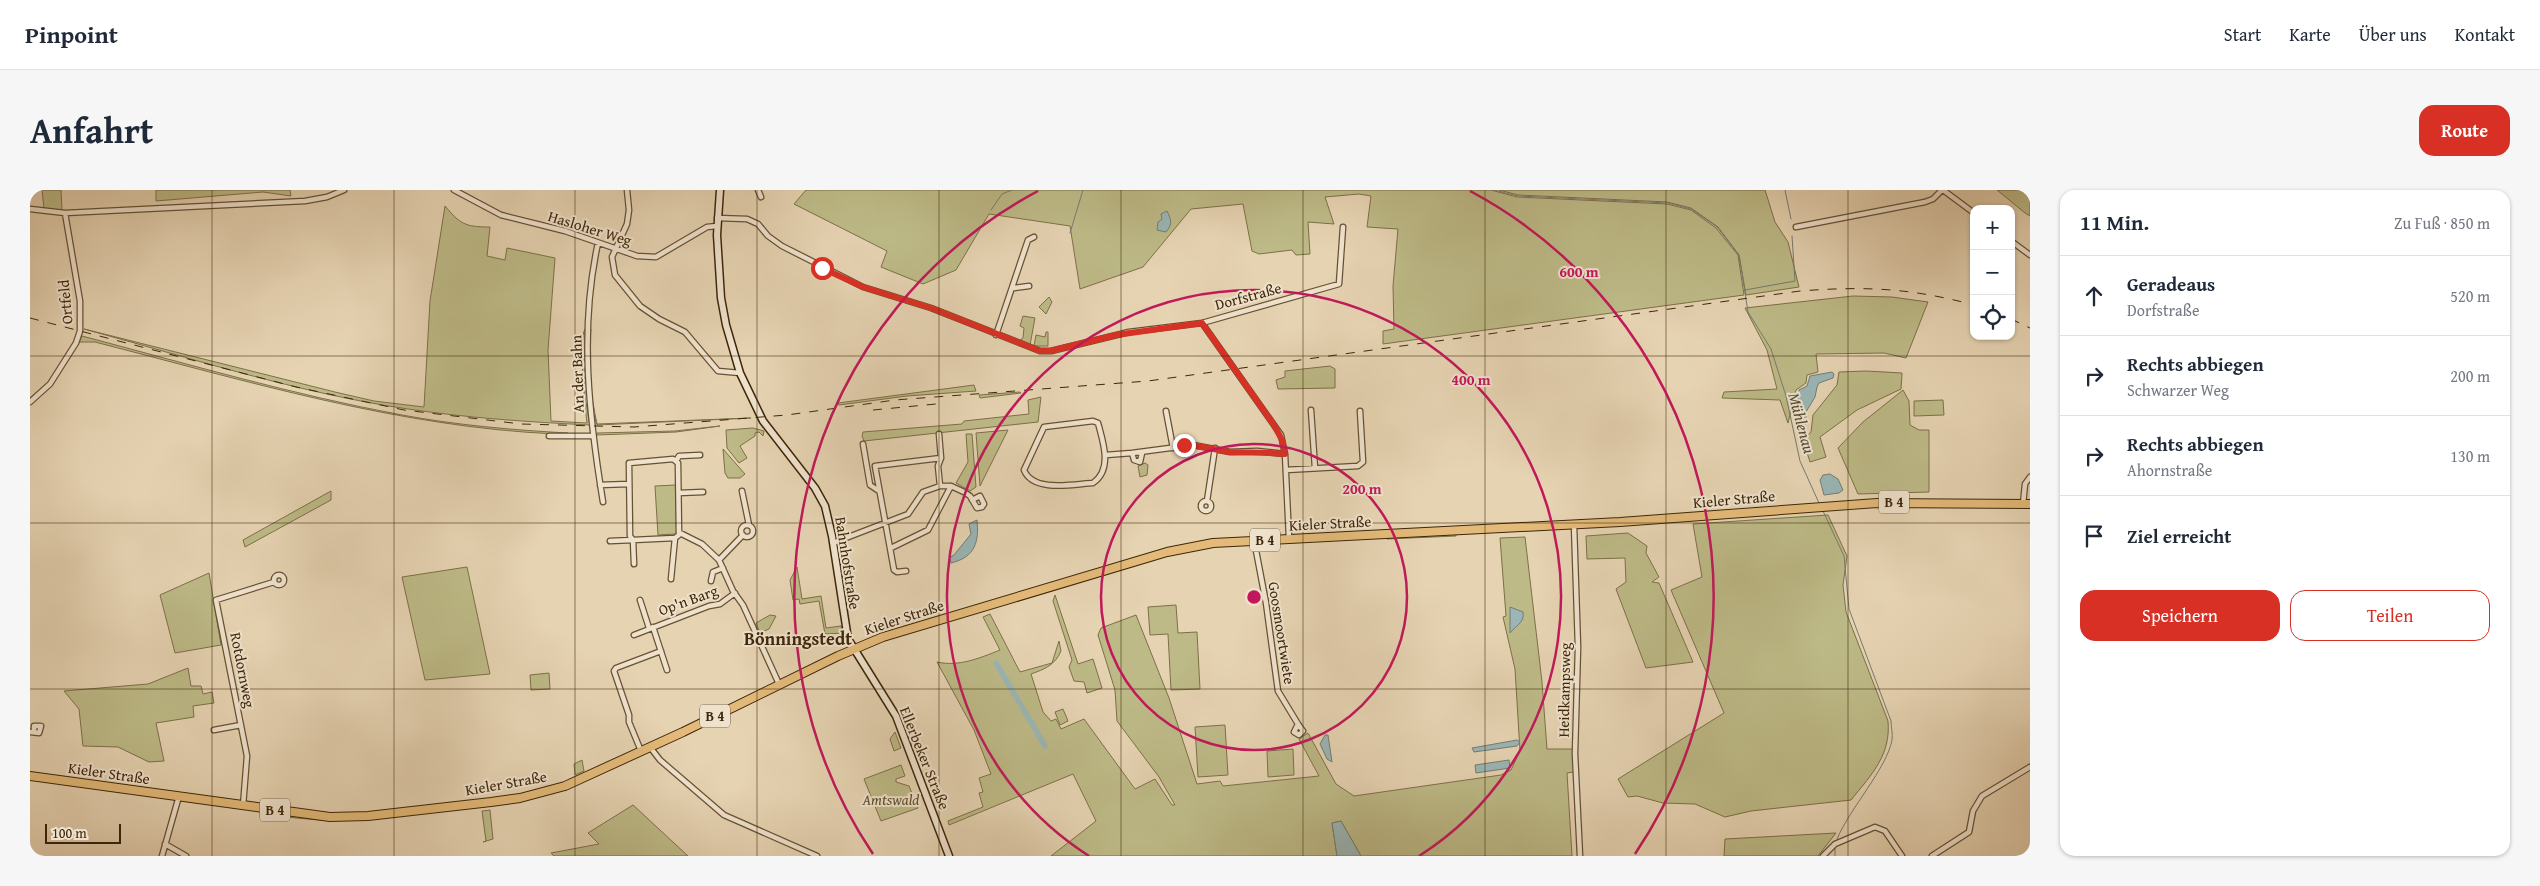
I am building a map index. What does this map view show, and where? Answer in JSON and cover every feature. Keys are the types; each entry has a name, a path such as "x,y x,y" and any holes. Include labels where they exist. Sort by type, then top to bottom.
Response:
{"main road":[{"name":"Bahnhofstraße","path":"720,190 717,226 721,298 726,325 740,373 758,412 820,496 828,516 844,621 848,639 853,649"},
{"name":"Kieler Straße","path":"30,776 243,806 349,817 491,802 520,798 565,786 640,752 853,649 918,625 1167,552 1213,543 1574,525 1894,502 2027,504"},
{"name":"Ellerbeker Straße","path":"853,649 896,716 949,856"}],"street":[{"path":"30,209 64,213 305,201 327,197 344,190"},
{"name":"Hasloher Weg","path":"454,190 464,192 501,215 565,232 637,256 656,257 707,227 717,226"},
{"path":"627,190 629,210 626,224 612,261 615,274 640,306 660,320 685,332 718,371 740,373"},
{"path":"758,190 761,197"},
{"path":"1796,227 1925,202 1933,199 1943,190 1970,210"},
{"name":"Ortfeld","path":"30,402 54,377 76,343 80,331 80,300 64,213"},
{"name":"Dorfstraße","path":"717,218 746,219 758,224 782,246 859,286 931,308 1040,351 1048,351 1122,334 1202,323 1339,284 1343,227"},
{"path":"996,334 1014,288 1028,240 1034,237"},
{"name":"An der Bahn","path":"598,244 590,283 586,358 593,436 603,502"},
{"path":"2015,244 2030,255"},
{"path":"1014,288 1029,286"},
{"path":"1202,323 1274,425 1282,440 1285,454 1289,538"},
{"path":"1311,410 1315,468"},
{"path":"1166,411 1173,448"},
{"path":"1286,470 1358,466 1363,462 1360,411"},
{"path":"1093,420 1098,423 1106,455 1097,480 1093,483 1048,487 1026,474 1024,470 1044,427 1093,420"},
{"path":"939,434 941,458 938,466 940,486"},
{"path":"549,436 593,436"},
{"path":"863,444 870,485 879,490"},
{"path":"1106,455 1142,453 1193,445 1230,452 1257,451 1285,454"},
{"path":"1207,501 1215,448"},
{"path":"1132,453 1137,462 1142,458 1142,453"},
{"path":"634,564 628,484 628,467 631,461 676,460 679,456 700,455"},
{"path":"906,571 897,572 894,570 875,465 941,458"},
{"path":"672,579 675,538 680,533 676,460"},
{"path":"2027,504 2025,484 2030,477"},
{"path":"600,485 628,484"},
{"path":"833,542 908,514 923,492 940,486 951,486 970,496 972,500"},
{"path":"891,548 928,530 951,486"},
{"path":"720,560 743,536 752,535 753,529 749,525 742,491"},
{"path":"679,493 703,492"},
{"path":"743,536 742,528 749,525"},
{"name":"Heidkampsweg","path":"1574,525 1578,647 1575,754 1580,856"},
{"path":"680,533 702,544 720,560 779,684"},
{"path":"610,541 675,538"},
{"name":"Goosmoortwiete","path":"1254,540 1266,603 1278,692 1298,724"},
{"path":"711,582 713,572 723,568"},
{"name":"Rotdornweg","path":"243,806 247,756 216,600 274,582"},
{"name":"Op'n Barg","path":"634,635 709,606 717,605 737,595"},
{"name":"Op'n Barg","path":"640,600 651,628"},
{"path":"651,628 667,670"},
{"path":"640,752 629,722 629,715 615,670 661,651"},
{"path":"214,730 241,725"},
{"path":"650,747 660,760 724,815 817,856"},
{"path":"1932,856 1969,832 1973,811 1982,796 2030,767"},
{"path":"162,856 179,796"},
{"path":"1823,856 1835,844 1875,827 1885,831 1902,856"},
{"path":"165,844 186,856"}],"green space":[{"path":"42,190 61,190 62,210 44,209"},
{"path":"156,190 290,190 291,196 263,192 156,201"},
{"path":"806,190 1491,190 1517,197 1667,204 1691,210 1716,228 1738,255 1744,295 1383,344 1383,331 1394,329 1393,286 1398,229 1367,227 1371,196 1359,194 1325,197 1334,224 1308,222 1310,254 1296,255 1292,250 1259,254 1252,251 1243,204 1191,209 1143,267 1080,289 1070,226 989,214 956,270 923,284 881,267 887,251 794,204"},
{"path":"1499,190 1765,190 1775,222 1788,242 1799,287 1746,295 1739,255 1718,227 1691,208 1667,202 1518,195"},
{"path":"1997,190 2030,190 2030,216 2025,213"},
{"path":"445,206 459,221 469,225 490,227 487,256 505,260 507,248 555,258 548,350 551,421 587,423 582,360 585,329 585,397 590,425 476,417 367,402 245,374 84,329 374,401 424,407 430,301"},
{"path":"1853,296 1892,297 1928,302 1906,358 1884,353 1816,354 1818,372 1807,375 1806,383 1796,390 1788,423 1780,400 1722,398 1724,392 1777,389 1767,350 1745,308"},
{"path":"1049,297 1052,302 1046,314 1039,307"},
{"path":"1023,316 1035,318 1030,345 1019,341 1023,338 1024,328 1020,326"},
{"path":"588,329 591,329 590,376 597,424 751,418 597,425 589,398"},
{"path":"1046,332 1048,332 1048,346 1034,346 1036,335 1045,337"},
{"path":"82,336 321,398 422,419 505,429 568,433 556,434 497,430 439,422 381,412 323,400 95,342 79,342"},
{"path":"1330,366 1335,369 1335,388 1278,389 1276,380 1285,377 1285,371"},
{"path":"1839,372 1902,373 1901,389 1857,410 1820,437 1826,457 1810,462 1803,440 1811,432 1813,415 1837,385"},
{"path":"974,385 976,391 907,396 839,405 838,403"},
{"path":"1903,390 1909,401 1910,425 1919,430 1929,430 1929,492 1858,494 1838,448 1863,422"},
{"path":"1020,392 980,398 979,395"},
{"path":"1041,397 1038,422 864,441 862,436 863,432 962,424 964,421 1029,414 1028,400"},
{"path":"1943,400 1944,415 1914,416 1914,401"},
{"path":"720,426 676,432 597,435 597,433 675,431"},
{"path":"753,428 764,431 763,436 759,432 755,433 755,436 740,446 747,458 739,463 727,448 726,430"},
{"path":"1008,430 980,486 976,433"},
{"path":"966,434 972,434 976,487 970,491 956,483 968,462"},
{"path":"723,449 745,474 740,478 728,478 725,473"},
{"path":"1145,463 1148,465 1147,475 1140,477 1138,466"},
{"path":"676,485 678,531 675,534 658,535 655,486"},
{"path":"331,491 331,500 245,547 243,540"},
{"path":"1828,515 1847,556 1843,585 1846,612 1888,721 1886,744 1873,773 1851,800 1751,811 1725,817 1695,804 1663,803 1637,796 1628,797 1618,779 1724,713 1671,590 1702,577 1693,524"},
{"path":"1456,533 1456,536 1387,539 1390,537"},
{"path":"1628,533 1647,546 1646,553 1659,577 1652,582 1659,583 1693,662 1646,668 1616,589 1626,582 1625,558 1587,559 1586,536"},
{"path":"1525,537 1542,682 1547,749 1573,749 1574,772 1567,773 1572,856 1361,856 1341,821 1332,823 1337,856 1051,856 1096,821 1073,774 949,825 948,821 983,807 979,793 983,792 979,778 991,774 974,730 937,662 961,663 1000,650 983,617 990,614 1020,672 1052,663 1059,641 1061,651 1056,660 1053,663 1045,668 1031,674 1043,712 1051,721 1056,719 1061,729 1084,719 1135,789 1155,779 1172,805 1175,805 1159,777 1117,721 1115,690 1098,635 1101,628 1136,615 1169,698 1197,784 1220,781 1223,786 1319,776 1299,739 1308,733 1336,784 1354,796 1501,775 1511,770 1520,751 1515,669 1503,617 1506,616 1500,538"},
{"path":"467,567 490,674 425,680 402,577"},
{"path":"797,567 802,599 821,596 826,628 841,626 843,633 825,634 819,601 800,604 799,599 793,600 790,580"},
{"path":"209,573 221,645 175,653 160,595"},
{"path":"1055,595 1078,664 1093,659 1102,688 1087,693 1084,682 1074,681 1069,667 1072,660 1053,601"},
{"path":"1176,605 1178,633 1197,632 1200,689 1171,690 1168,634 1150,635 1148,607"},
{"path":"770,615 776,616 769,629 760,633 756,623"},
{"path":"188,668 191,686 201,686 203,694 212,692 214,703 193,706 194,717 156,723 164,761 149,762 118,747 83,746 79,709 64,691 148,684"},
{"path":"549,673 550,689 531,690 530,675"},
{"path":"1063,709 1068,721 1060,725 1055,712"},
{"path":"1225,725 1228,775 1198,777 1195,727"},
{"path":"895,732 901,748 894,751 890,739"},
{"path":"1293,749 1294,775 1268,777 1267,751"},
{"path":"582,760 584,771 575,775 574,764"},
{"name":"Amtswald","path":"901,765 905,776 896,779 896,782 909,786 918,808 881,821 864,779"},
{"path":"633,805 688,856 554,856 551,853 599,844 588,833"},
{"path":"490,810 493,839 483,842 486,841 482,811"},
{"path":"285,814 330,820 331,821 285,817"},
{"path":"1836,833 1818,856 1724,856 1725,839"}],"water":[{"path":"1167,211 1170,226 1166,232 1157,230 1158,222 1162,219 1161,214"},
{"path":"1832,372 1834,374 1833,378 1819,383 1815,397 1806,412 1806,424 1803,426 1802,413 1797,405 1799,390 1807,386 1810,376"},
{"path":"1830,474 1838,479 1843,490 1839,493 1824,495 1820,480 1823,475"},
{"path":"977,520 976,541 971,552 966,557 951,563 949,558 954,555 971,534 969,524"},
{"path":"1510,607 1523,612 1523,619 1510,633"},
{"path":"1325,735 1328,735 1332,762 1327,759 1320,744"},
{"path":"1517,740 1520,742 1517,746 1474,752 1472,748"},
{"path":"1509,760 1510,768 1476,773 1475,765"},
{"path":"1341,821 1361,856 1337,856 1332,823"}],"waterway":[{"path":"991,210 1002,194 1012,190"},
{"path":"1070,233 1083,190"},
{"name":"Mühlenau","path":"1494,190 1518,196 1668,203 1691,209 1717,227 1739,255 1748,312 1771,349 1786,396 1800,461 1819,503"},
{"path":"1785,190 1791,219"},
{"path":"1745,290 1795,281 1792,236"},
{"path":"874,288 897,295"},
{"name":"Mühlenau","path":"1823,511 1844,556 1849,609 1891,721 1892,735 1889,751 1883,763 1850,814 1837,839"},
{"path":"996,663 1045,746"},
{"name":"Mühlenau","path":"1835,848 1835,856"}],"railway":[{"path":"30,318 296,387 404,410 521,424 634,427 787,415 895,400 1148,381 1800,291 1888,290 1929,295 1970,304"},
{"path":"2015,321 2030,328"},
{"path":"873,410 936,404"}],"district":[{"name":"Bönningstedt","path":"798,638"}],"route":[{"path":"822,268 863,287 931,308 973,324 1012,342 1040,351 1050,351 1129,332 1202,323 1281,435 1285,454 1257,451 1230,452 1211,447 1184,445"}]}
